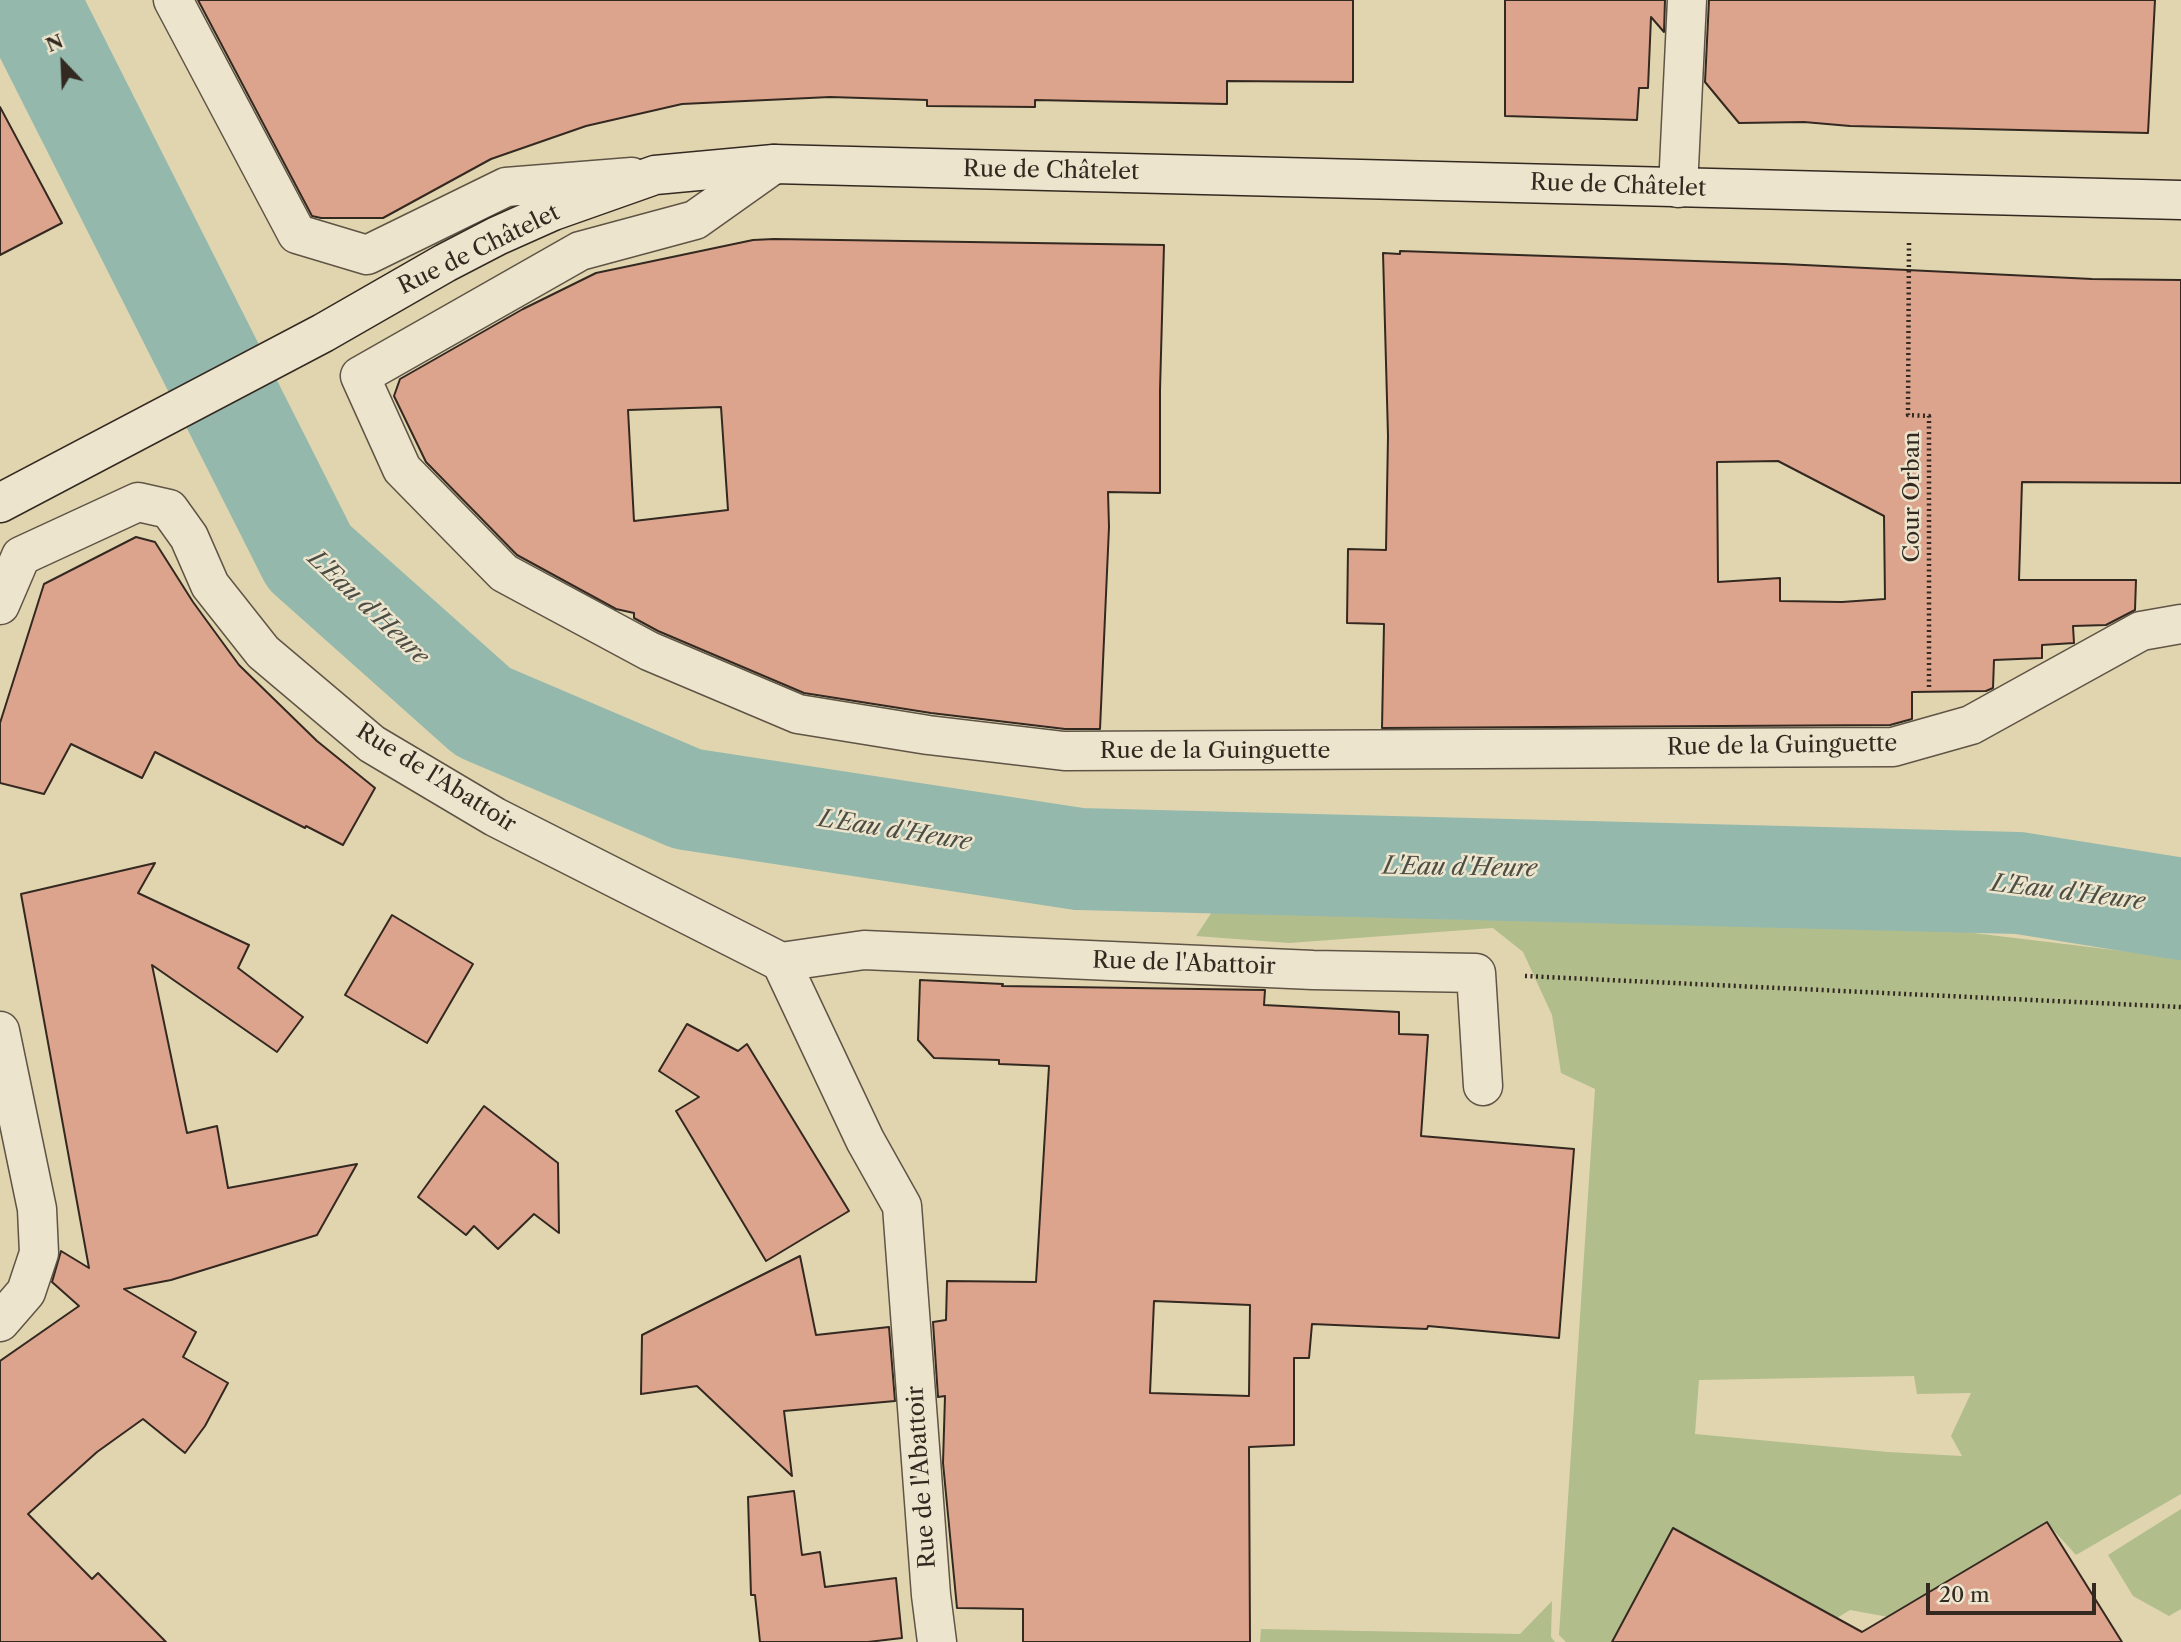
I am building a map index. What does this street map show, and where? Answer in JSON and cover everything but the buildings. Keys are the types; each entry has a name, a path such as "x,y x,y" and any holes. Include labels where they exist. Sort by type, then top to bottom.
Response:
{"street":[{"path":"173,0 297,234 367,255 506,187 654,176"},
{"path":"1678,188 1687,0"},
{"name":"Rue de Châtelet","path":"0,503 303,343 497,236 553,211 654,176 774,164 2181,200"},
{"name":"Rue de la Guinguette","path":"774,164 695,220 580,251 360,376 402,469 504,572 649,651 798,714 928,735 1064,751 1893,747 1971,725 2141,631 2181,624"},
{"name":"Rue de l'Abattoir","path":"0,605 21,556 138,502 169,509 189,537 210,585 263,652 372,744 495,817 781,962 864,950 1314,970 1476,973"},
{"name":"Rue de l'Abattoir","path":"781,962 865,1140 902,1206 931,1595 937,1642"},
{"path":"1476,973 1483,1086"},
{"path":"0,1031 37,1209 39,1253 26,1292 0,1322"}],"path":[{"name":"Cour Orban","path":"1910,193 1908,415 1929,416 1929,737"},
{"path":"1476,973 2181,1007"}],"green space":[{"path":"1340,899 1514,905 1601,900 1824,915 2181,958 2181,1494 2076,1555 2046,1522 1888,1617 1850,1610 1837,1618 1673,1528 1613,1640 1616,1642 1566,1642 1559,1635 1595,1089 1561,1073 1552,1015 1523,952 1493,928 1289,943 1196,936 1220,900","holes":["1914,1376 1917,1394 1971,1393 1951,1436 1962,1456 1695,1434 1699,1380"]},
{"path":"2181,1509 2181,1609 2169,1616 2133,1596 2108,1555"},
{"path":"1552,1601 1551,1637 1555,1642 1260,1642 1261,1629 1520,1634"}],"waterway":[{"name":"L'Eau d'Heure","path":"28,0 309,557 483,712 687,799 1079,859 2019,883 2181,909"}]}
